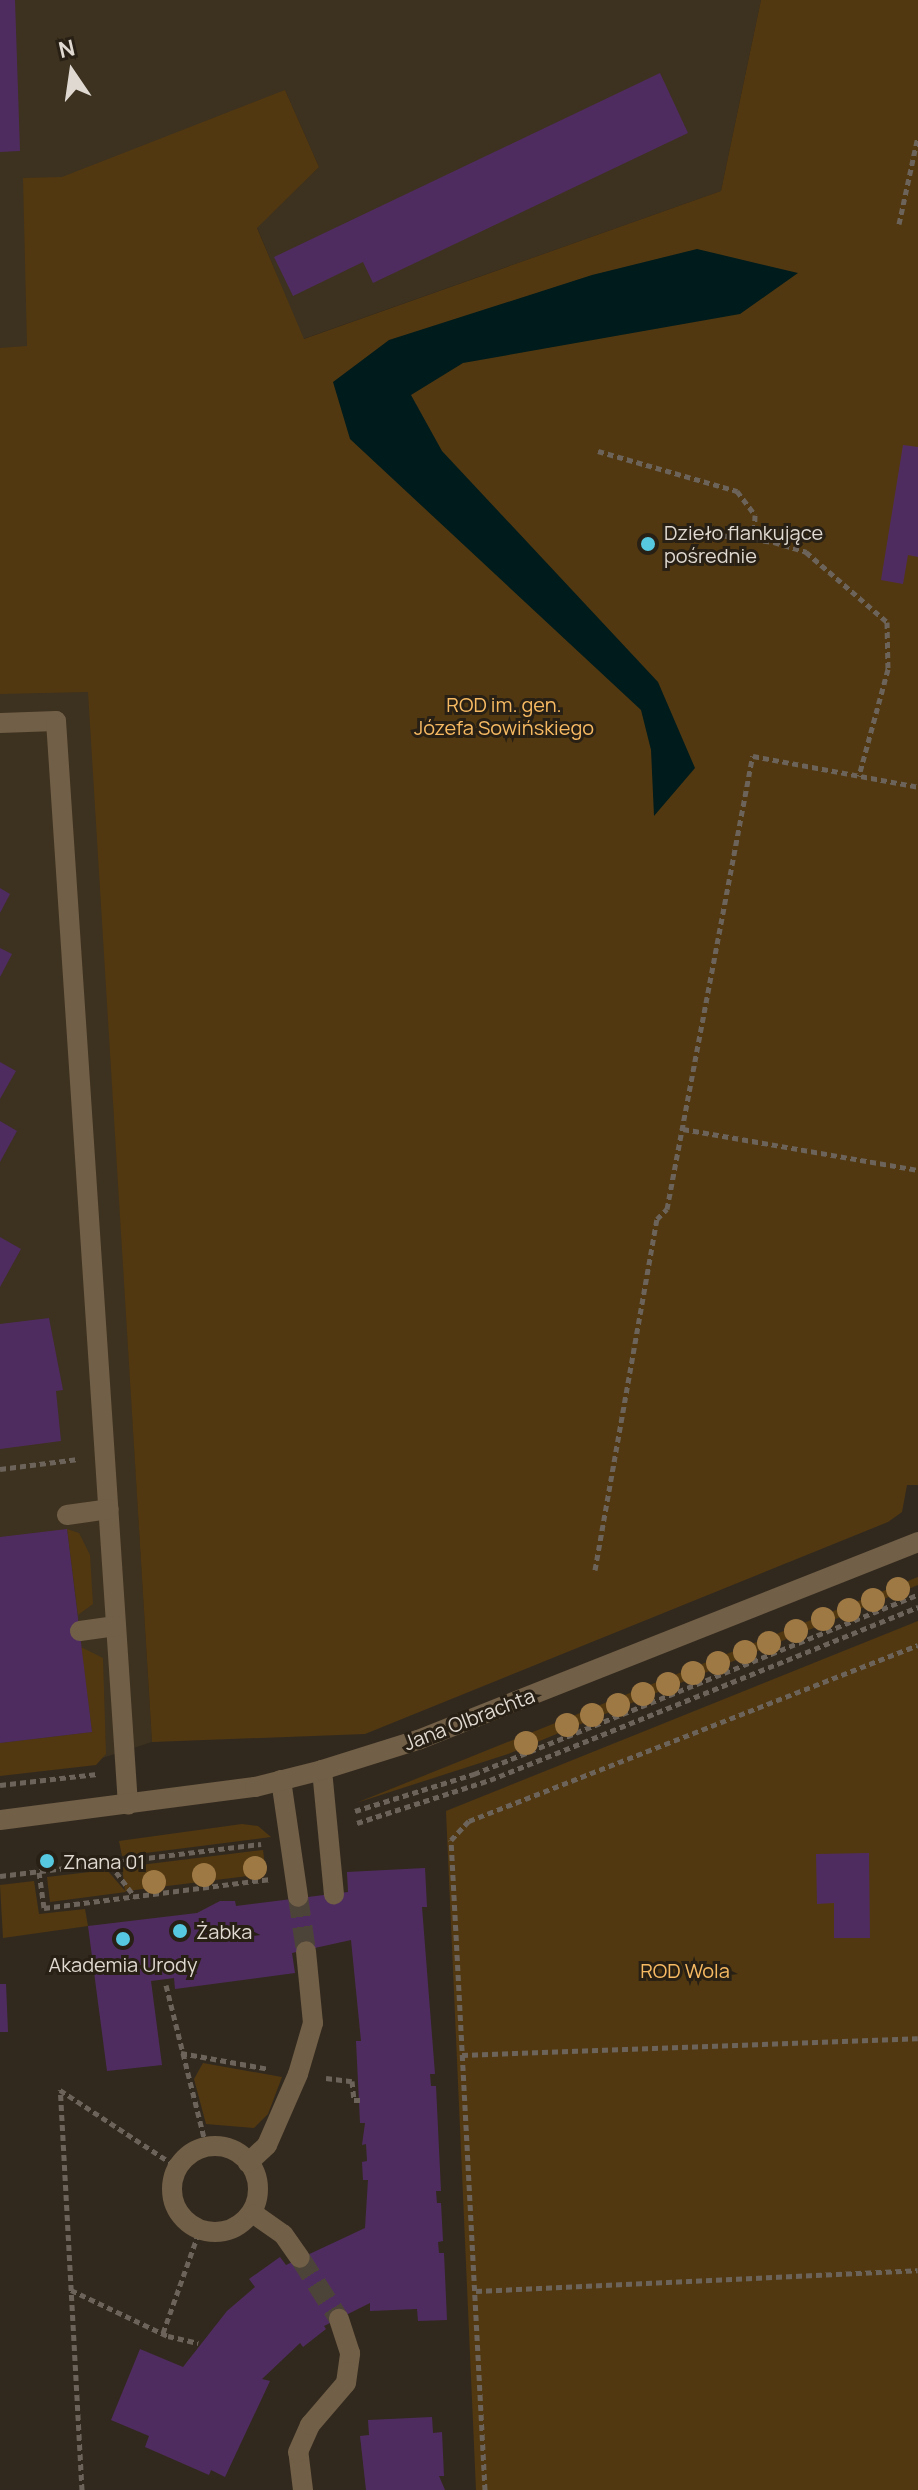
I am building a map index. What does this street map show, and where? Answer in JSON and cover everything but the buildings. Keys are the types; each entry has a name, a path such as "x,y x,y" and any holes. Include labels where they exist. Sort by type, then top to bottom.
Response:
{"street":[{"path":"0,723 56,721 128,1805"},
{"path":"67,1515 109,1509"},
{"name":"Jana Olbrachta","path":"0,1820 128,1805 281,1780 322,1770 418,1740 918,1542"},
{"path":"80,1631 116,1626"},
{"path":"322,1770 334,1894"},
{"path":"281,1780 298,1897"},
{"path":"248,2163 267,2145 298,2074 313,2023 306,1951"},
{"path":"206,2146 231,2147 248,2163 261,2189 254,2214 229,2229 200,2229 181,2218 172,2199 171,2176 177,2167 206,2146"},
{"path":"254,2214 283,2234 300,2258"},
{"path":"303,2490 298,2452 310,2425 346,2383 350,2353 339,2319"}],"path":[{"path":"899,224 918,136"},
{"path":"598,451 737,491 755,515 754,541"},
{"path":"664,528 806,552 887,622 888,669 859,776"},
{"path":"595,1570 657,1219 667,1209 753,756 918,787"},
{"path":"683,1129 918,1170"},
{"path":"0,1469 105,1455"},
{"path":"327,1822 474,1774 918,1595"},
{"path":"327,1822 384,1818 490,1780 918,1607"},
{"path":"485,2490 451,1840 469,1821 918,1645"},
{"path":"0,1785 126,1770"},
{"path":"0,1876 268,1843 270,1855"},
{"path":"110,1864 135,1897"},
{"path":"39,1872 44,1908 273,1879 271,1867"},
{"path":"166,1985 206,2146"},
{"path":"462,2055 918,2038"},
{"path":"82,2490 60,2090 177,2167"},
{"path":"163,2333 200,2229"},
{"path":"476,2291 918,2270"},
{"path":"71,2290 163,2333 198,2343"}],"shaded area":[{"path":"0,0 761,0 721,191 303,339 257,227 319,167 285,90 89,692 152,1742 96,1760 0,1771"}],"green space":[{"name":"ROD im. gen. Józefa Sowińskiego","path":"761,0 918,0 918,1485 907,1485 902,1512 888,1522 365,1734 152,1742 88,692 0,694 0,348 27,346 23,178 62,177 285,90 319,167 257,228 304,339 721,191"},
{"path":"67,1529 79,1533 90,1555 93,1604 78,1615"},
{"path":"918,1577 918,1585 508,1754 356,1803"},
{"name":"ROD Wola","path":"918,1621 918,2490 476,2490 446,1811"},
{"path":"81,1647 103,1658 106,1754 96,1765 0,1776 0,1743 92,1732"},
{"path":"242,1824 258,1826 271,1837 122,1856 119,1841"},
{"path":"263,1850 266,1874 125,1891 122,1867"},
{"path":"107,1870 126,1892 50,1902 47,1877"},
{"path":"34,1881 39,1914 85,1909 88,1926 3,1938 0,1885"},
{"path":"203,2063 282,2077 268,2114 254,2128 206,2124 194,2079"}],"water":[{"path":"697,249 798,273 740,314 463,363 411,395 442,451 658,682 695,768 654,816 651,750 641,710 350,439 333,382 389,340 592,275"}],"tunnel":[{"path":"298,1897 306,1951"},
{"path":"300,2258 339,2319"}],"place":[{"name":"Dzieło flankujące pośrednie","path":"648,544"},
{"name":"Znana 01","path":"47,1861"},
{"name":"Żabka","path":"180,1931"},
{"name":"Akademia Urody","path":"123,1939"}]}
